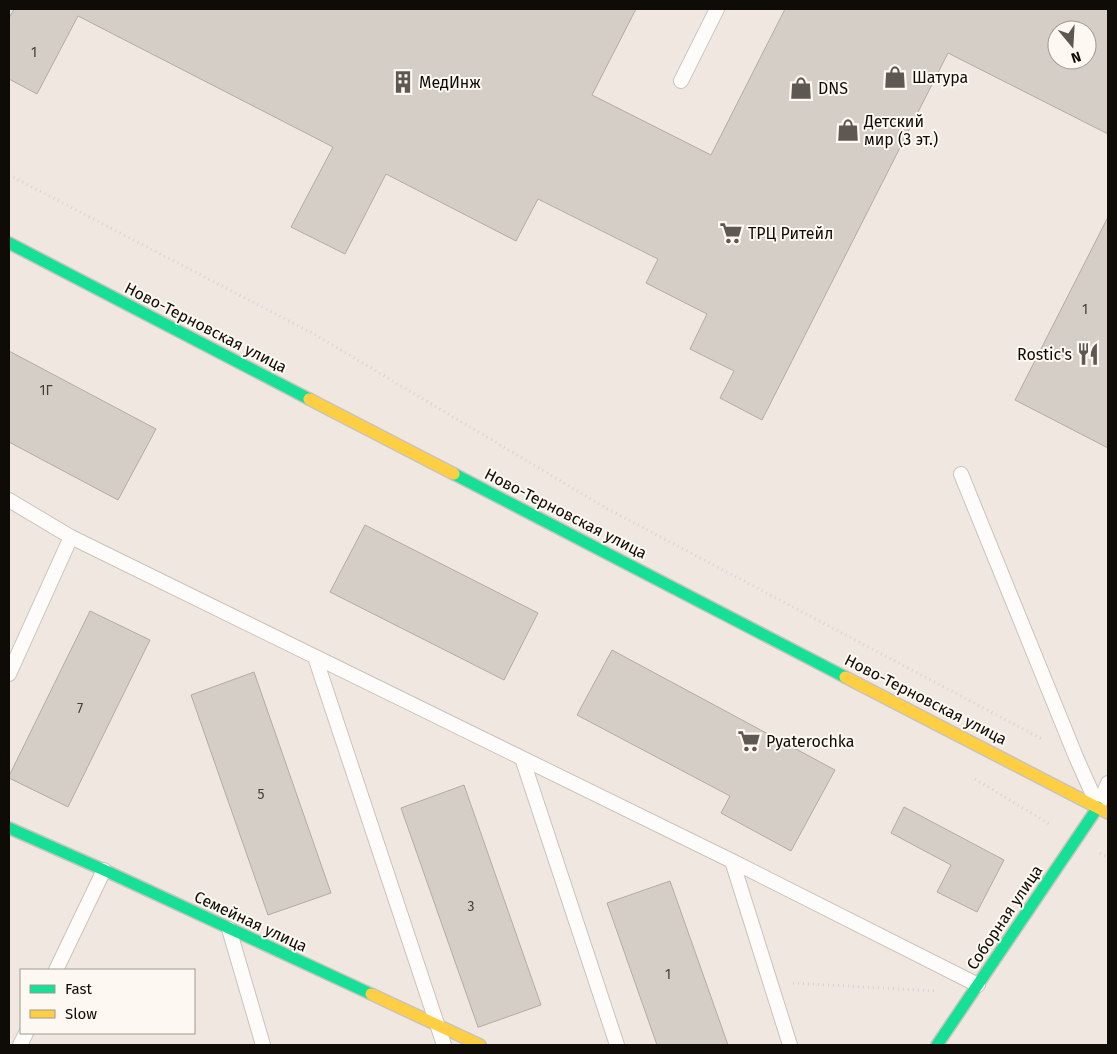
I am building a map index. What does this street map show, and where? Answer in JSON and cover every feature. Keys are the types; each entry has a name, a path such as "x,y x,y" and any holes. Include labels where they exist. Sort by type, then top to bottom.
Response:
{"main road":[{"name":"Ново-Терновская улица","path":"9,243 1103,810"},
{"name":"Соборная улица","path":"937,1045 1103,810"},
{"name":"Семейная улица","path":"9,828 104,870 480,1045"}],"lane":[{"path":"681,81 717,9"},
{"path":"961,474 1076,757 1103,810"},
{"path":"9,500 71,536 732,861 978,985"},
{"path":"9,674 71,536"},
{"path":"315,657 444,1045"},
{"path":"522,758 617,1045"},
{"path":"1103,810 1108,783"},
{"path":"732,861 790,1045"},
{"path":"56,969 104,870"},
{"path":"229,929 263,1045"}],"path":[{"path":"9,175 314,334 606,508 1076,757"},
{"path":"770,981 945,991"}],"building":[{"path":"14,9 636,9 592,95 711,155 785,9 1108,9 1108,134 948,53 762,420 720,398 734,371 690,349 707,314 646,283 658,259 538,199 516,241 386,174 345,254 291,227 333,147 78,16 37,94 9,79 9,18"},
{"path":"1108,217 1108,448 1015,400"},
{"path":"9,351 156,429 118,500 9,442"},
{"path":"365,525 538,613 504,680 330,592"},
{"path":"90,611 150,640 68,807 9,778 9,776"},
{"path":"612,650 835,770 791,851 721,813 730,796 577,715"},
{"path":"254,672 331,893 268,915 191,695"},
{"path":"464,785 541,1005 479,1027 401,808"},
{"path":"904,807 1004,860 977,912 937,892 951,865 891,833"},
{"path":"670,881 728,1045 657,1045 607,903"}],"traffic: fast":[{"path":"9,243 309,399"},
{"path":"454,474 845,677"},
{"path":"937,1045 1098,807"},
{"path":"9,828 371,994"}],"traffic: slow":[{"path":"309,399 454,474"},
{"path":"845,677 1108,813"},
{"path":"371,994 480,1045"}],"place":[{"name":"Шатура","path":"895,77"},
{"name":"МедИнж","path":"403,82"},
{"name":"DNS","path":"801,88"},
{"name":"Детский мир (3 эт.)","path":"848,130"},
{"name":"ТРЦ Ритейл","path":"731,233"},
{"name":"Rostic's","path":"1088,354"},
{"name":"Pyaterochka","path":"749,741"}]}
